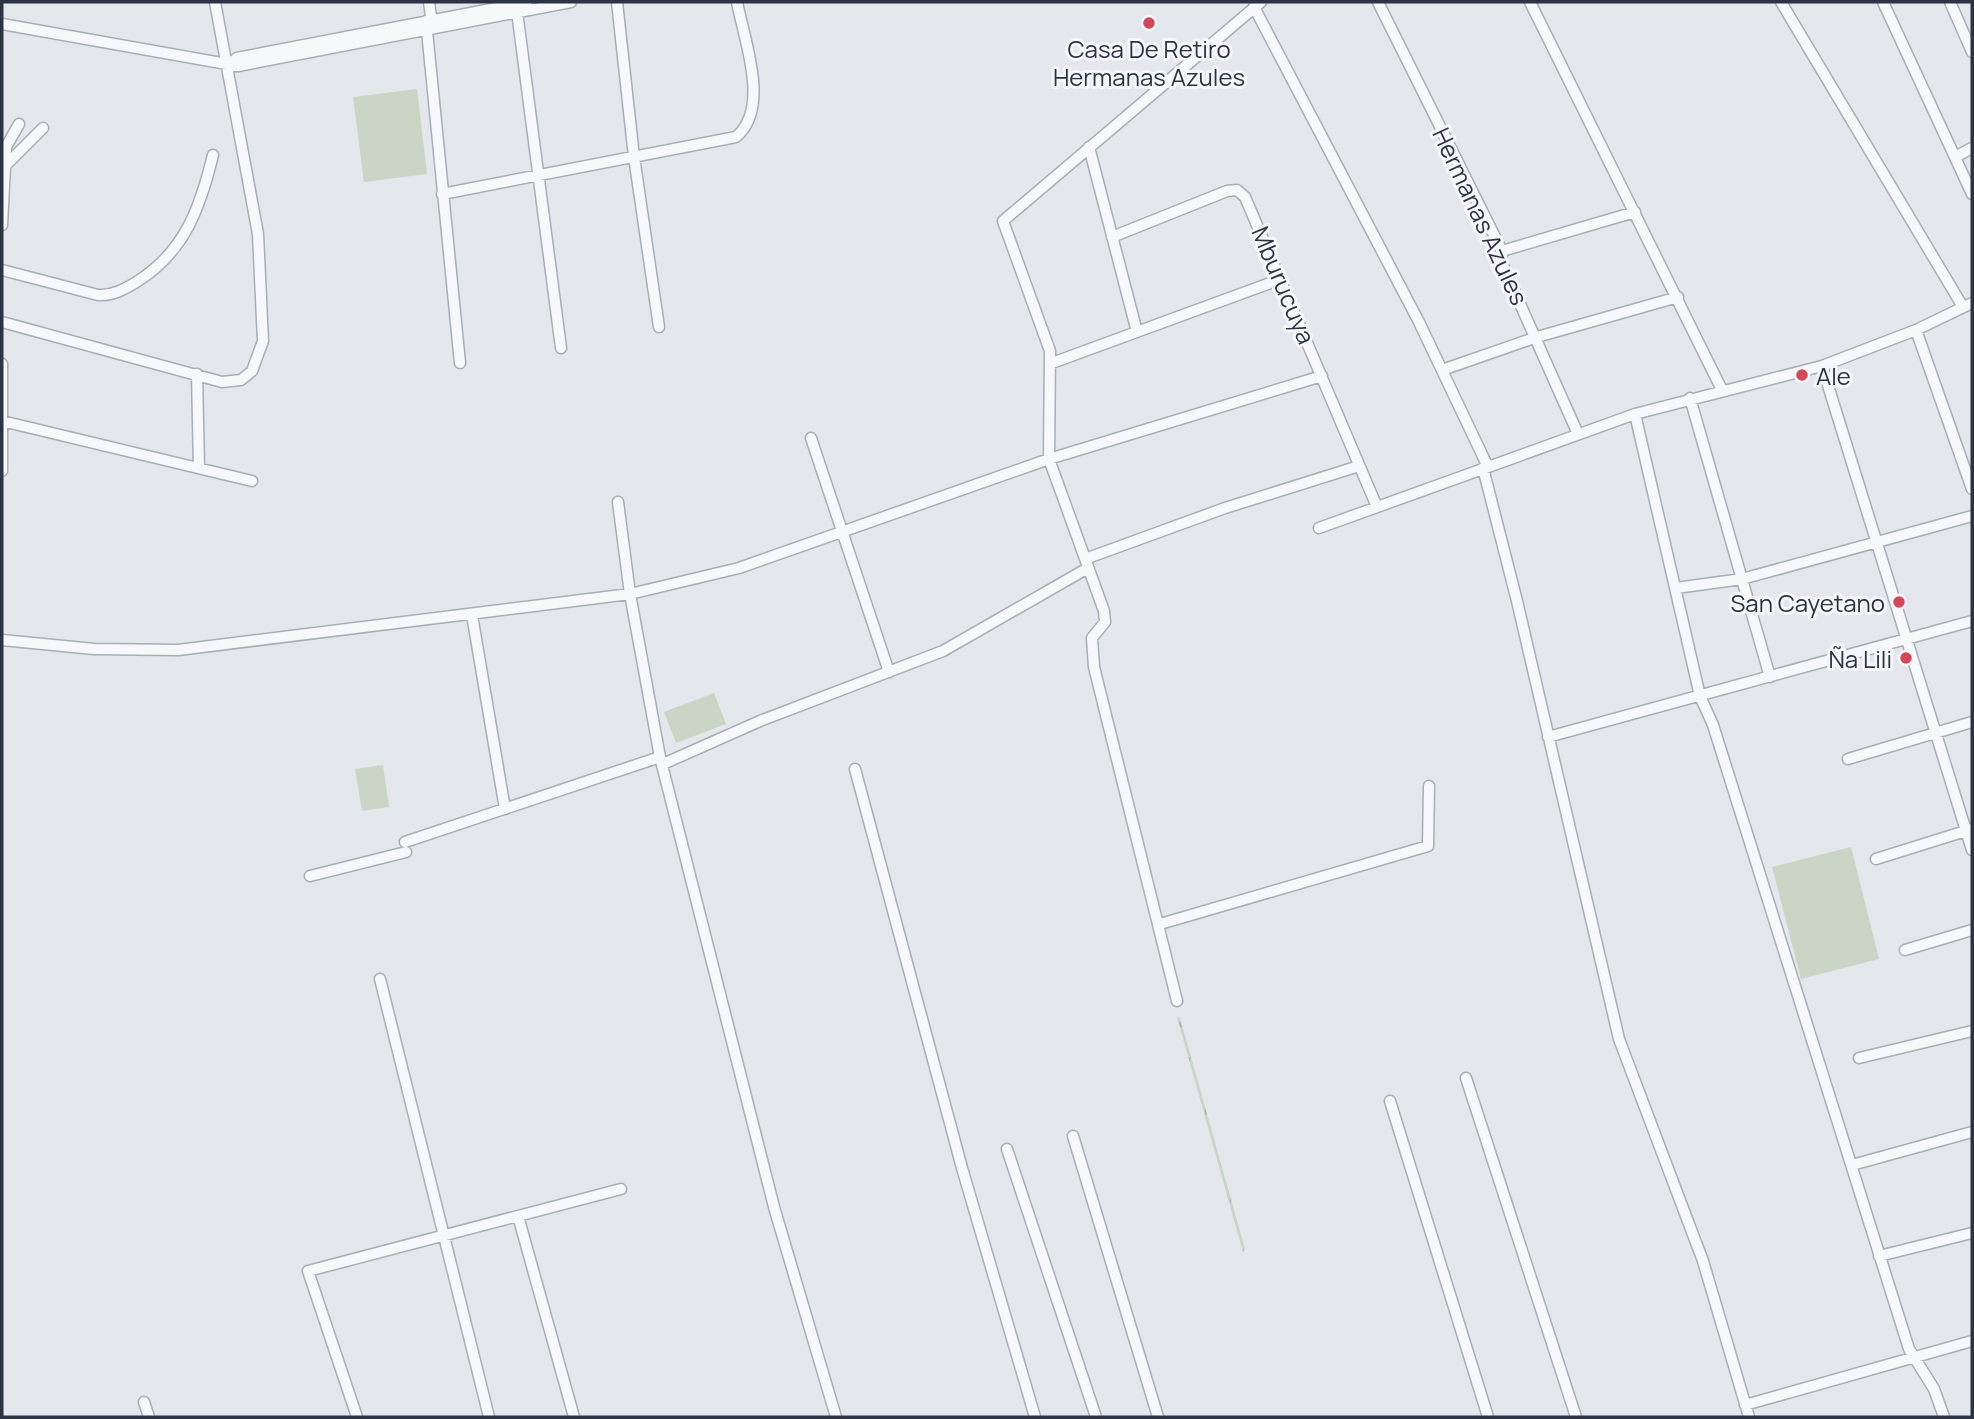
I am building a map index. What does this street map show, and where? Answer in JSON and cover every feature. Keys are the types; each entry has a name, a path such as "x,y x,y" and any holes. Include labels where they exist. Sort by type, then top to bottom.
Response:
{"street":[{"path":"2,322 222,382 241,380 252,371 262,341 258,234 215,2"},
{"path":"429,2 442,194 460,363"},
{"path":"2,24 227,60 430,25 520,6 571,2"},
{"path":"617,2 634,157 659,327"},
{"path":"442,194 731,139 746,126 755,96 737,2"},
{"name":"Hermanas Azules","path":"1378,2 1502,251 1501,261 1578,434"},
{"path":"1530,2 1722,390"},
{"path":"1319,528 1635,414 1822,366 1916,330 1968,305 1781,2"},
{"path":"1883,2 1972,194"},
{"path":"1950,2 1972,51"},
{"path":"1177,1001 1094,667 1092,638 1105,620 1049,459 1052,363 1003,221 1257,4 1443,370 1485,468 1619,1039 1703,1261 1749,1417"},
{"path":"520,6 561,348"},
{"path":"2,225 6,147 19,124"},
{"path":"7,164 43,128"},
{"path":"1089,147 1137,332"},
{"path":"1955,157 1972,148"},
{"path":"2,270 98,295 109,296 127,288 156,270 173,254 200,201 213,155"},
{"name":"Mburucuya","path":"1112,237 1227,191 1237,190 1250,203 1377,507"},
{"path":"1502,251 1635,212"},
{"path":"1052,363 1281,279"},
{"path":"1443,370 1536,337 1678,297"},
{"path":"1916,330 1972,489"},
{"path":"2,364 2,471"},
{"path":"1822,366 1936,733 1969,829 1972,850"},
{"path":"197,374 199,468"},
{"path":"2,640 94,649 178,650 630,594 739,569 1049,459 1322,376"},
{"path":"1690,398 1770,677"},
{"path":"1635,414 1700,696 1713,724 1912,1358 1934,1389 1944,1417"},
{"path":"3,421 252,481"},
{"path":"811,438 889,672"},
{"path":"310,876 405,847 505,809 662,761 943,651 1087,564 1224,508 1359,466"},
{"path":"618,502 630,594 662,761 774,1207 836,1417"},
{"path":"1676,588 1742,579 1972,516"},
{"path":"472,615 505,809"},
{"path":"1548,737 1972,621"},
{"path":"1848,759 1972,722"},
{"path":"855,769 962,1168 1035,1417"},
{"path":"1160,924 1428,846 1429,786"},
{"path":"1876,859 1969,829"},
{"path":"1905,950 1972,930"},
{"path":"380,979 489,1417"},
{"path":"1859,1058 1972,1031"},
{"path":"1466,1078 1576,1417"},
{"path":"1390,1101 1488,1417"},
{"path":"1852,1165 1972,1132"},
{"path":"1073,1136 1158,1417"},
{"path":"1007,1149 1096,1417"},
{"path":"357,1417 308,1271 621,1189"},
{"path":"518,1216 574,1417"},
{"path":"1879,1256 1972,1233"},
{"path":"1745,1405 1972,1341"},
{"path":"144,1402 149,1417"}],"green space":[{"path":"417,89 427,174 364,182 353,97"},
{"path":"714,693 726,724 676,743 664,712"},
{"path":"383,765 389,807 362,811 355,769"},
{"path":"1851,847 1879,959 1801,979 1772,867"},
{"path":"1177,1017 1180,1018 1245,1249 1243,1252"}],"place":[{"name":"Casa De Retiro Hermanas Azules","path":"1149,23"},
{"name":"Ale","path":"1802,375"},
{"name":"San Cayetano","path":"1899,602"},
{"name":"Ña Lili","path":"1906,658"}]}
